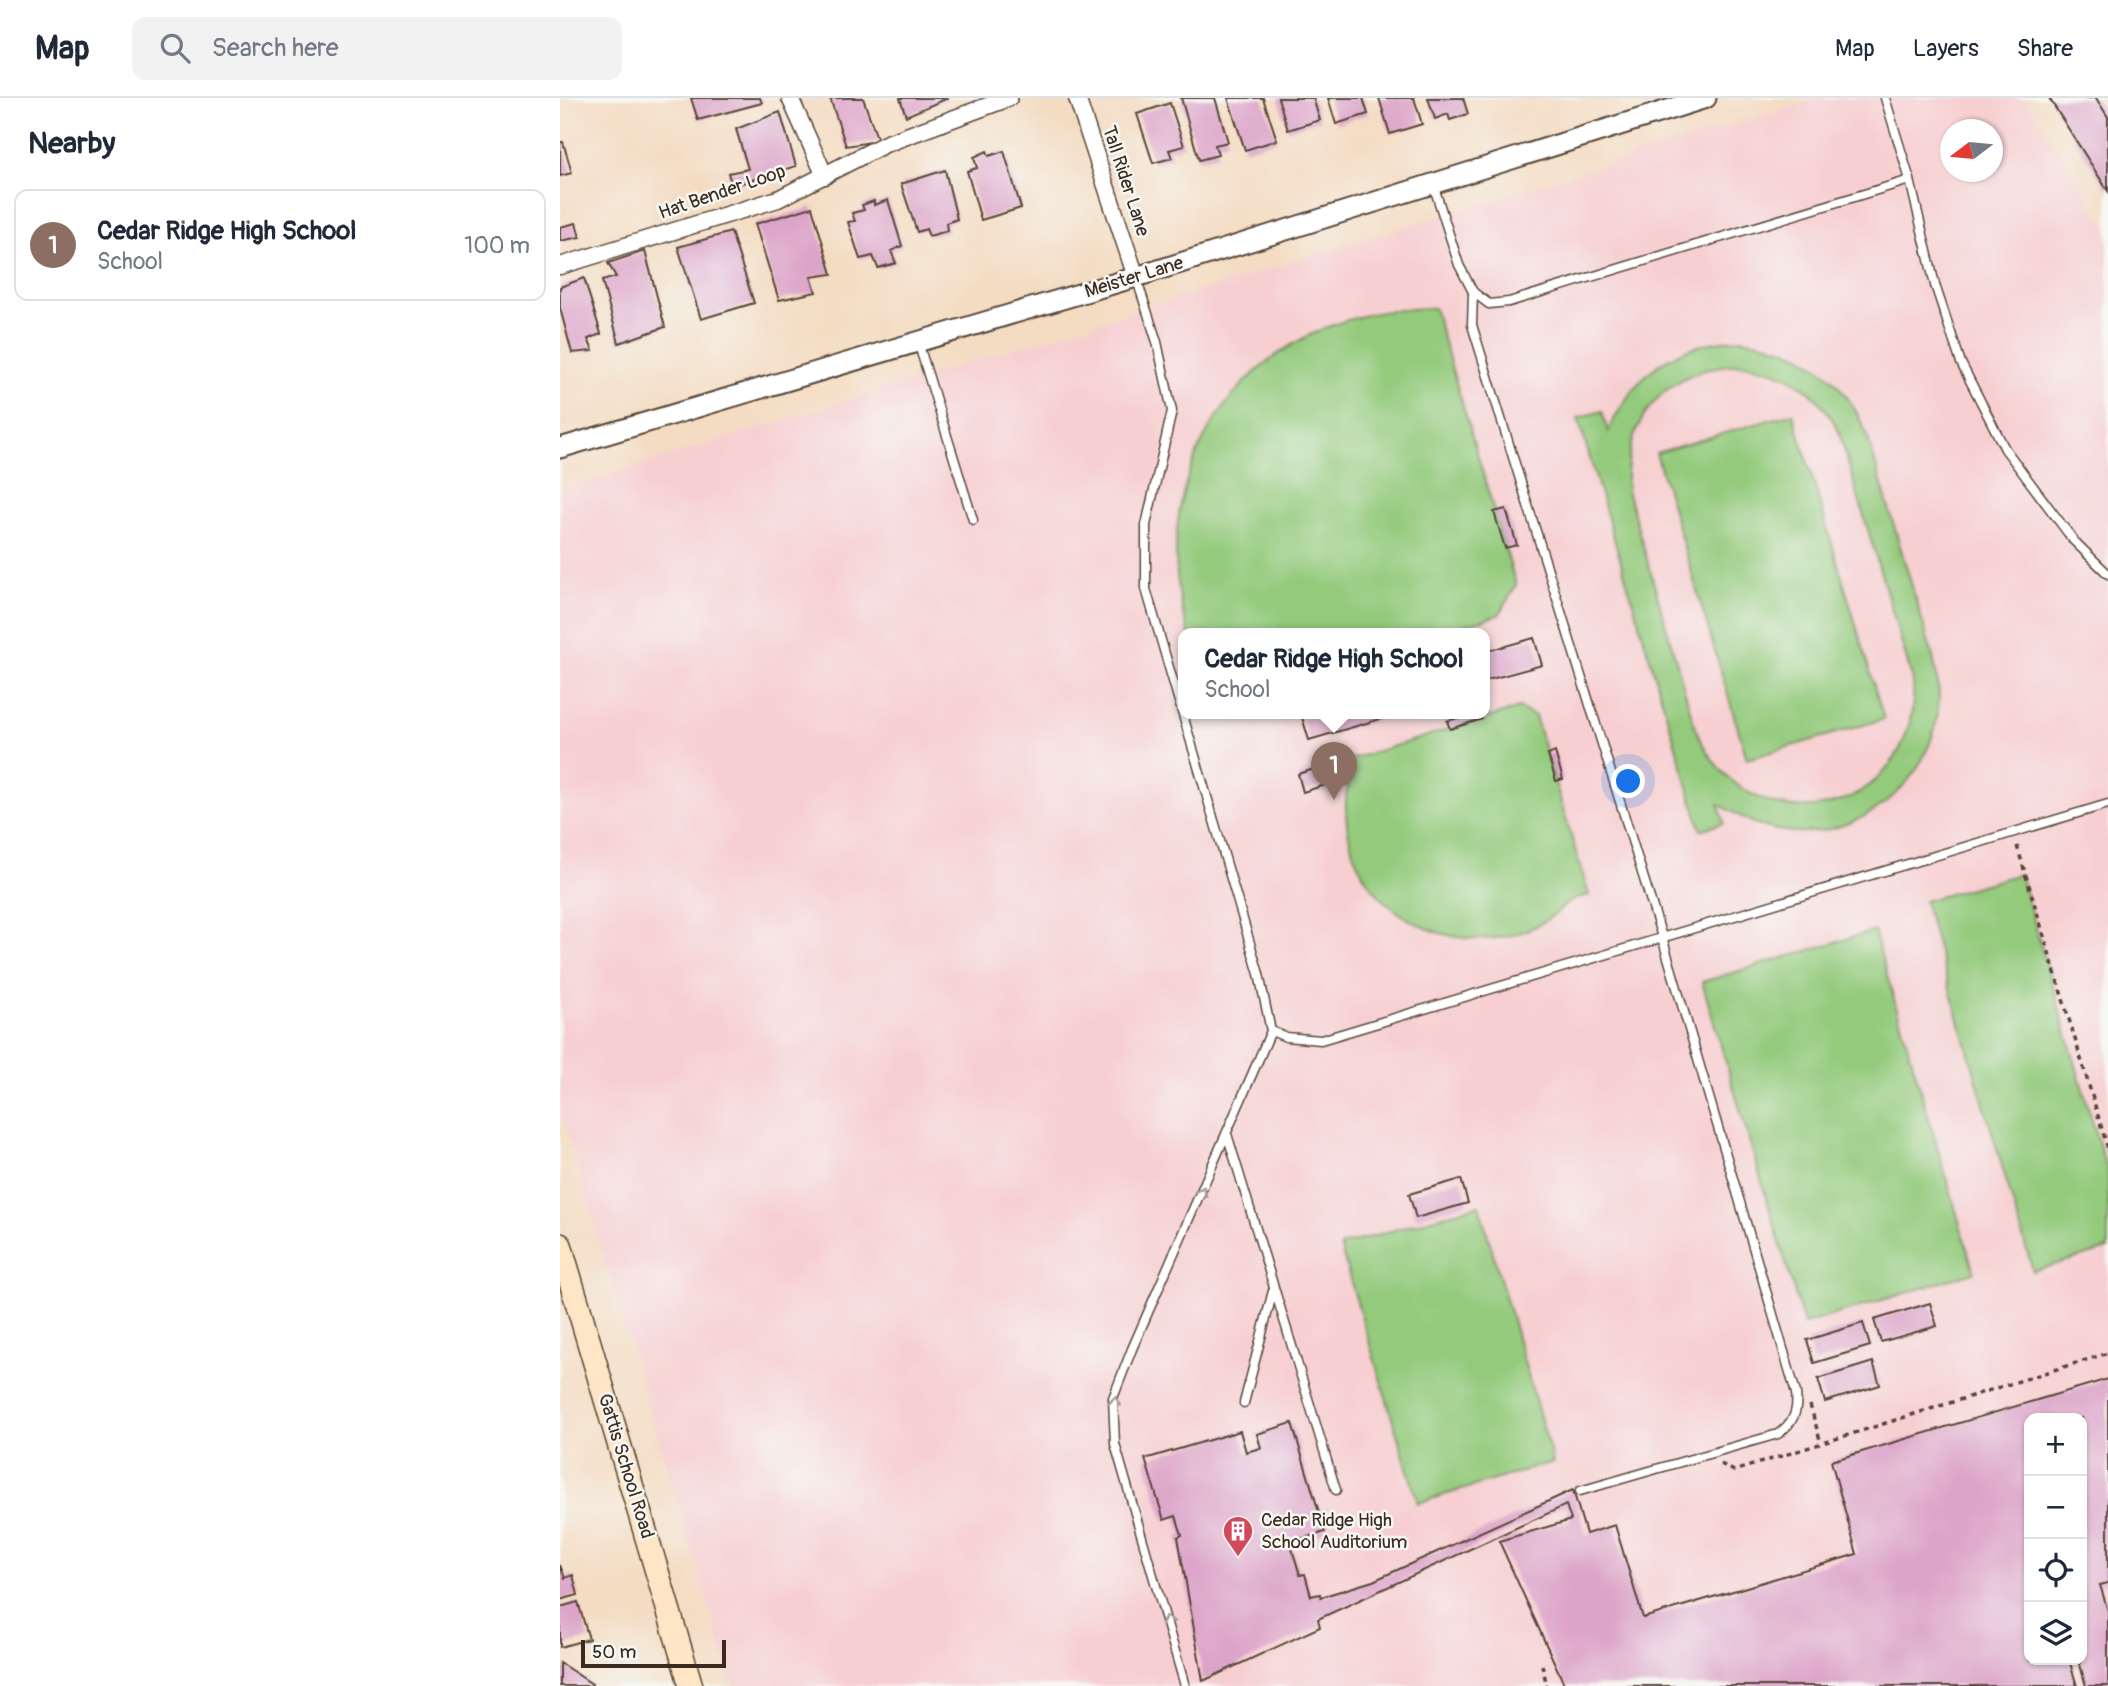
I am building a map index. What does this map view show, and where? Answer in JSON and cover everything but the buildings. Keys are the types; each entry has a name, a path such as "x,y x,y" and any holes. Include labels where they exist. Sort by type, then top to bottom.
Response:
{"main road":[{"name":"Gattis School Road","path":"560,1245 691,1686"}],"street":[{"path":"790,98 825,176"},
{"name":"Hat Bender Loop","path":"560,266 778,199 885,144 1009,98"},
{"name":"Tall Rider Lane","path":"1077,98 1136,277"},
{"name":"Meister Lane","path":"560,448 1136,277 1706,98"}],"lane":[{"path":"1885,98 1910,180 1934,285 1961,363 2005,449 2074,541 2108,574"},
{"path":"1433,184 1459,265 1473,292 1489,304 1509,302 1910,180"},
{"path":"1136,277 1157,342 1172,411 1146,525 1146,589 1178,698"},
{"path":"1473,292 1472,325 1662,937 1796,1393 1795,1416 1789,1426 1779,1434 1580,1491"},
{"path":"918,342 973,520"},
{"path":"1184,719 1259,974 1271,1031 1113,1398 1115,1444 1185,1686"},
{"path":"1271,1031 1286,1037 1321,1040 2108,804"},
{"path":"1227,1134 1336,1490"},
{"path":"1244,1403 1274,1288"}],"path":[{"path":"2013,832 2108,1149"},
{"path":"1705,1456 1734,1471 2108,1353"},
{"path":"1810,1403 1821,1443"},
{"path":"1542,1665 1547,1686"}],"shaded area":[{"path":"1820,98 2025,98 2108,229 2108,1686 733,1686 560,1111 560,490"}],"green space":[{"path":"1434,308 1516,585 1499,615 1455,628 1188,628 1178,583 1177,533 1186,485 1203,440 1230,399 1264,364 1306,337 1355,318 1394,310"},
{"path":"1741,339 1785,349 1820,369 1848,398 1868,438 1933,657 1939,699 1934,729 1924,757 1908,781 1887,801 1863,817 1836,828 1807,832 1777,830 1754,823 1719,804 1724,823 1701,830 1578,418 1602,411 1608,432 1631,392 1644,377 1676,354 1717,342","holes":["1740,364 1786,376 1810,392 1838,429 1913,681 1908,728 1889,765 1861,791 1826,805 1788,806 1752,794 1719,768 1695,727 1627,490 1628,464 1633,440 1642,419 1655,401 1671,386 1691,375"]},
{"path":"1793,413 1884,719 1747,759 1656,453"},
{"path":"1519,708 1535,716 1589,895 1571,901 1534,927 1508,936 1481,939 1454,936 1427,928 1403,916 1382,899 1365,877 1353,852 1346,819 1348,780 1342,762"},
{"path":"2020,874 2108,1175 2108,1249 2033,1271 1924,901"},
{"path":"1874,931 1974,1272 1804,1324 1702,982"},
{"path":"1479,1205 1553,1462 1418,1503 1340,1246"}],"place":[{"name":"Cedar Ridge High School","path":"1334,800"},
{"name":"Cedar Ridge High School Auditorium","path":"1238,1558"}]}
